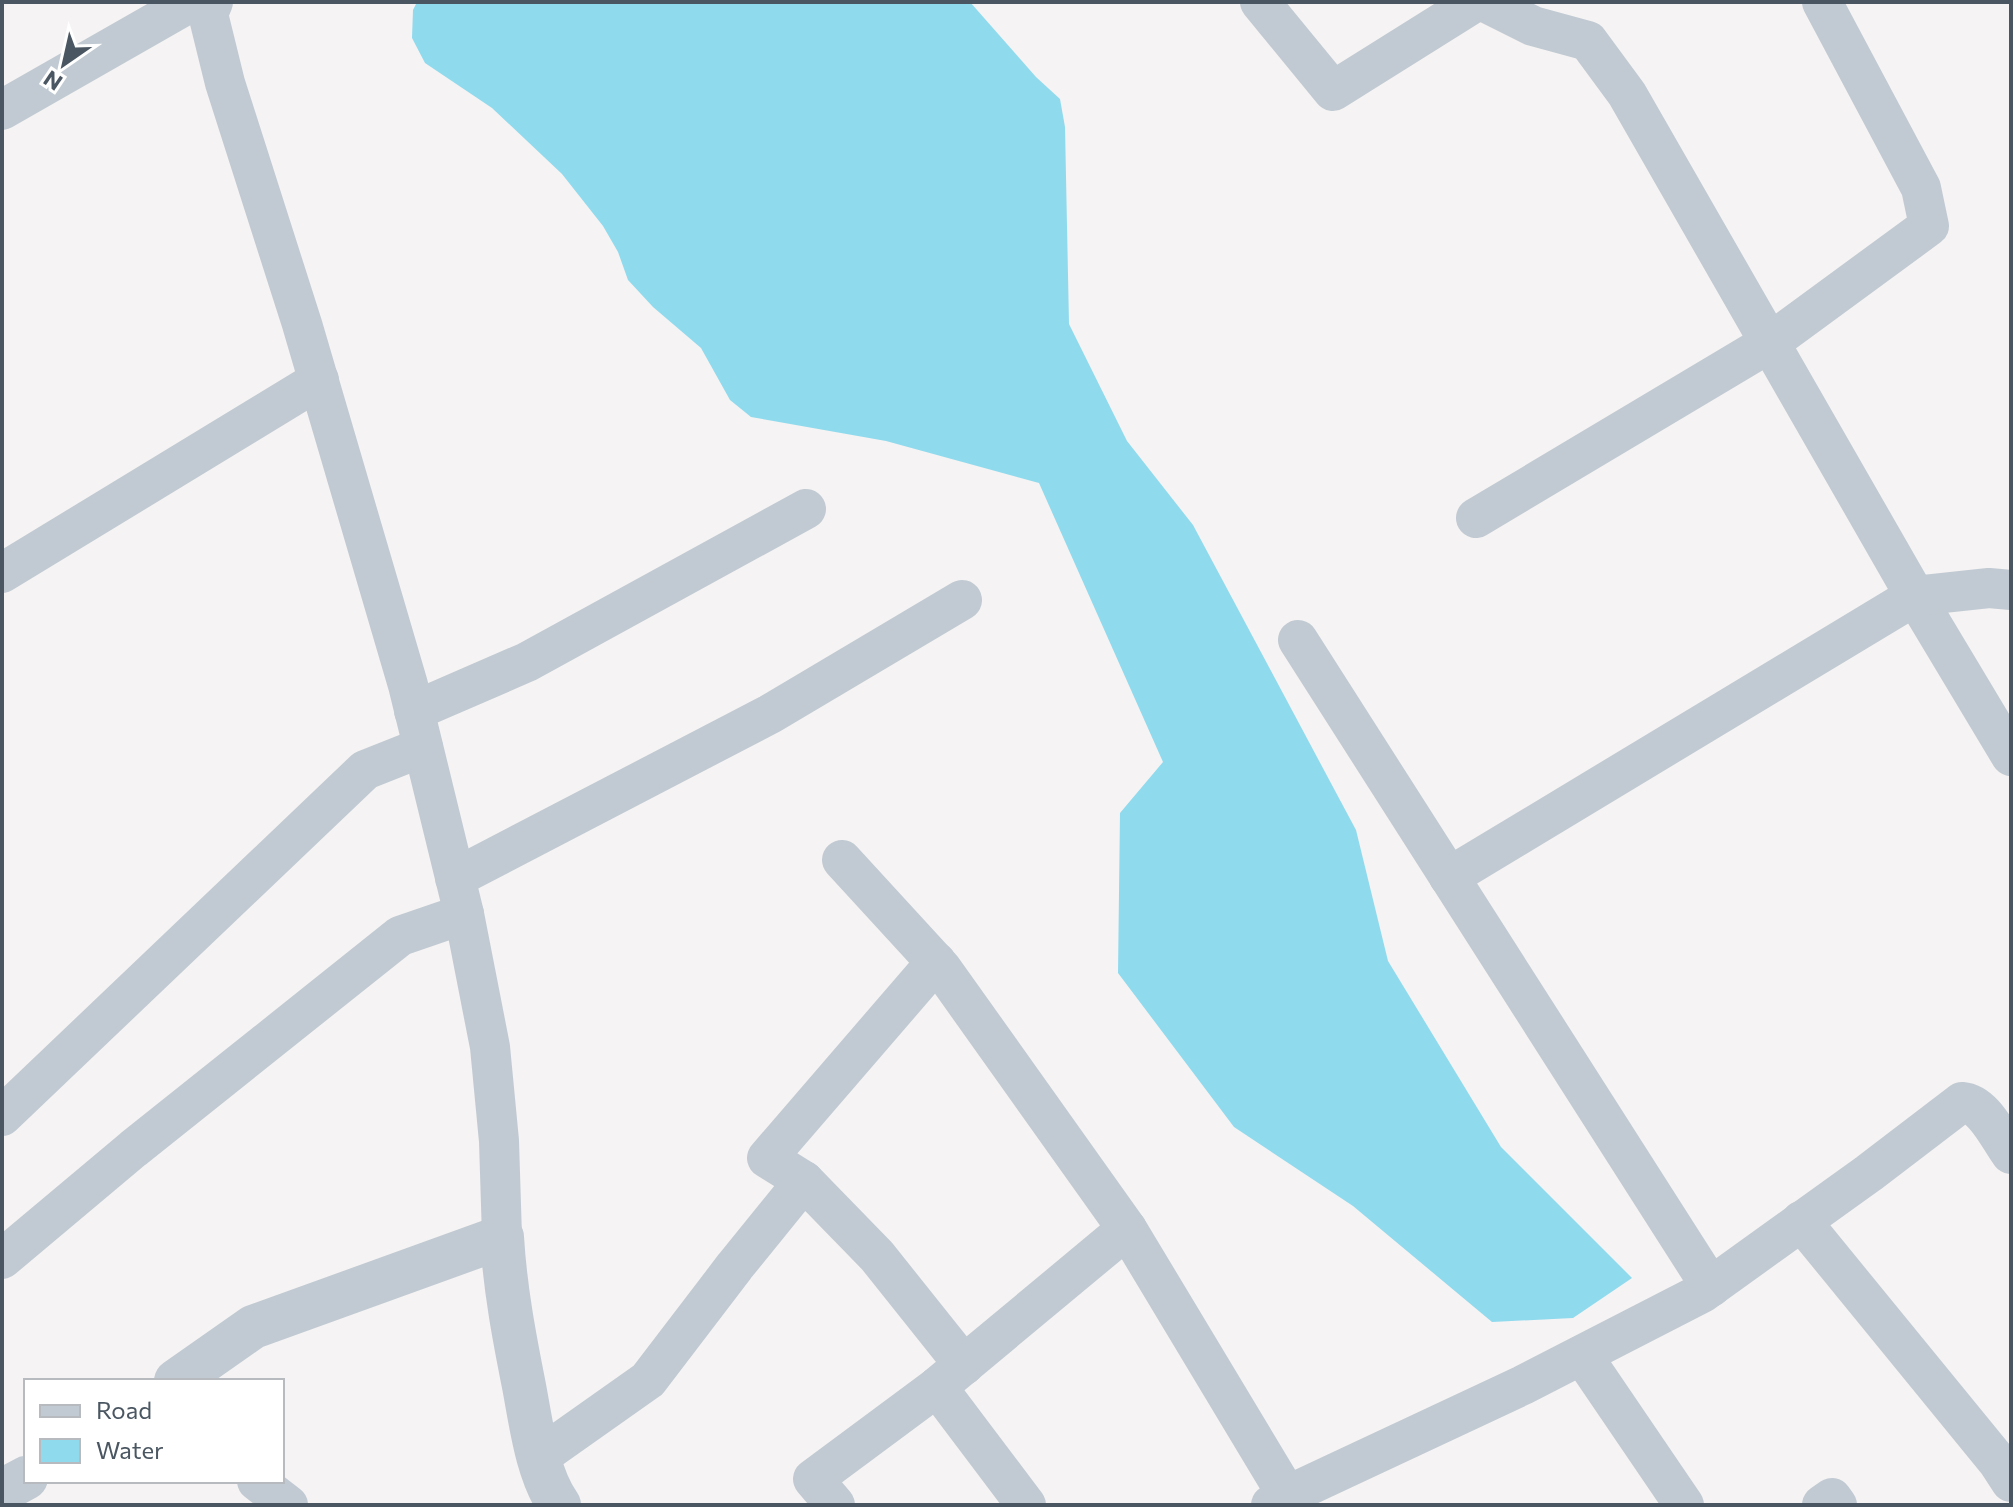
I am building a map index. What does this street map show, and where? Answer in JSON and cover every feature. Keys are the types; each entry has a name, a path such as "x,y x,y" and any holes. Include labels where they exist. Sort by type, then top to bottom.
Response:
{"street":[{"path":"1260,2 1333,91 1475,2"},
{"path":"1485,2 1533,26 1588,41 1627,94 1915,596 2011,756"},
{"path":"1476,518 1771,342 1929,226 1921,188 1822,2"},
{"path":"2,110 203,5 319,380 419,729 460,896 490,1047 499,1141 507,1294 539,1457 553,1497 559,1505"},
{"path":"2,573 319,380"},
{"path":"2,1116 365,770 419,729 527,662 806,509"},
{"path":"1449,877 1915,596 1989,588 2011,590"},
{"path":"2,1259 133,1149 400,936 460,896 962,600"},
{"path":"1298,640 1711,1287"},
{"path":"842,860 936,962 1127,1229 1283,1502 1582,1355 1711,1287 1962,1102 1979,1108 2011,1154"},
{"path":"936,962 767,1158 804,1181 877,1256 1026,1505"},
{"path":"539,1457 648,1380 804,1181"},
{"path":"1801,1221 1998,1462 2011,1482"},
{"path":"835,1505 813,1479 950,1376 1127,1229"},
{"path":"179,1379 253,1327 502,1237"},
{"path":"1582,1355 1684,1505"},
{"path":"2,1491 24,1479"},
{"path":"260,1483 288,1505"},
{"path":"1822,1505 1832,1498 1837,1505"}],"water":[{"path":"417,2 970,2 1036,77 1060,99 1065,127 1069,324 1127,441 1193,525 1356,830 1388,961 1501,1147 1632,1278 1573,1318 1492,1322 1353,1206 1234,1127 1118,973 1120,813 1163,762 1039,483 886,441 751,417 730,400 701,348 653,307 628,280 618,252 603,226 562,174 492,108 425,63 412,38 413,10"}]}
